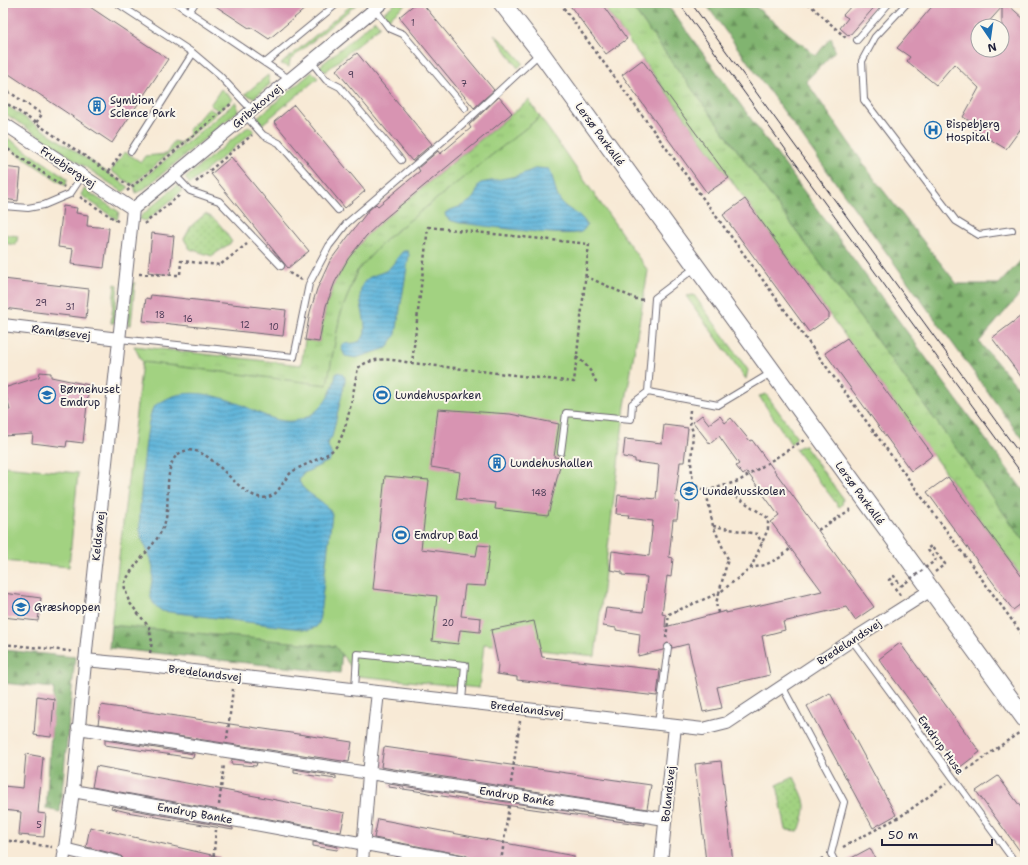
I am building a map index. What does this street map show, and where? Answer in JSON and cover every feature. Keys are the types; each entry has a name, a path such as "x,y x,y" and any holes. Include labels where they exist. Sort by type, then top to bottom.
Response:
{"street":[{"name":"Lersø Parkallé","path":"502,3 541,53 1025,719"},
{"name":"Gribskovvej","path":"133,209 248,112 378,6"},
{"name":"Fruebjergvej","path":"3,124 133,209"},
{"name":"Keldsøvej","path":"63,862 73,790 85,660 133,209"},
{"name":"Ramløsevej","path":"3,325 119,339"},
{"name":"Bredelandsvej","path":"85,660 703,728 727,723 852,640 931,590"},
{"path":"362,862 369,774 378,692"},
{"name":"Bolandsvej","path":"660,862 675,726"},
{"name":"Emdrup Banke","path":"78,728 665,819"},
{"name":"Emdrup Banke","path":"73,790 464,862"},
{"path":"64,849 117,862"}],"lane":[{"path":"117,3 193,53 219,75 240,96 248,112 263,135 279,143 338,210"},
{"path":"176,3 289,79"},
{"path":"189,12 195,3"},
{"path":"265,63 338,3"},
{"path":"857,40 889,3"},
{"path":"907,3 875,37 862,61 864,100 956,221 979,235 1012,230"},
{"path":"378,6 389,28 403,34 465,108"},
{"path":"131,151 193,53"},
{"path":"119,339 294,357 309,284 329,246 347,223 472,116 541,53"},
{"path":"311,61 326,80 340,87 401,160"},
{"path":"175,175 190,192 219,201 283,268"},
{"path":"3,206 28,208 44,205 70,194 82,176"},
{"path":"648,392 656,298 696,267"},
{"path":"561,452 566,413 631,419 632,404 648,392 718,405 773,372"},
{"name":"Emdrup Huse","path":"852,640 1015,862"},
{"path":"658,724 668,647"},
{"path":"355,690 357,654 465,665 462,702"},
{"path":"782,686 844,802 831,854 835,862"}],"path":[{"path":"560,3 791,318 828,372 1025,638"},
{"path":"808,3 849,42 857,40"},
{"path":"3,88 42,114 36,123"},
{"path":"125,192 240,96"},
{"path":"3,101 132,186 134,193"},
{"path":"3,146 66,187"},
{"path":"109,171 122,150 131,151"},
{"path":"78,196 118,223"},
{"path":"149,666 151,634 149,627 129,602 124,585 138,560 160,533 166,521 172,463 178,454 188,451 203,454 251,494 264,497 273,495 292,472 306,463 322,458 336,448 345,428 358,368 364,362 377,359 574,382 589,244 428,227 412,363"},
{"path":"146,275 180,275 181,261 224,264 254,238"},
{"path":"283,268 309,284"},
{"path":"585,276 636,299 655,301"},
{"path":"576,357 584,362 590,369 597,384"},
{"path":"691,400 689,420 693,432 691,463 693,484 706,491 734,495 768,518 768,530 751,568"},
{"path":"706,491 739,481 816,432"},
{"path":"706,491 713,526 728,559 716,603 718,613"},
{"path":"818,530 865,500"},
{"path":"713,526 757,534 763,543"},
{"path":"897,590 889,580 894,576 901,586 936,560 927,549 931,546 940,557"},
{"path":"668,647 665,646 669,614 719,593 751,568 765,565 776,560 791,548"},
{"path":"3,644 69,651 85,660"},
{"path":"213,862 234,676"},
{"path":"815,862 901,816 1025,728"},
{"path":"3,840 64,849"}],"green space":[{"path":"354,3 358,3 290,60 289,67 281,64"},
{"path":"396,3 407,3 388,19 383,13"},
{"path":"601,3 629,3 1025,542 1025,581"},
{"path":"629,3 666,3 1025,493 1025,542"},
{"path":"705,3 751,3 816,56 831,37 835,51 806,81 875,180 957,284 999,284 1025,256 1025,288 979,342 1025,395 1025,443"},
{"path":"375,20 380,26 325,72 320,66"},
{"path":"494,34 509,47 523,63 518,68"},
{"path":"312,72 318,78 260,126 255,120"},
{"path":"268,75 270,84 254,98 245,94"},
{"path":"221,89 233,99 219,111 210,105"},
{"path":"529,100 540,117 386,239 357,271 340,316 327,385 142,362 134,346 301,365 305,340 319,342 326,306 335,282 348,259 366,236 384,219"},
{"path":"236,102 238,111 144,189 136,193 134,186"},
{"path":"3,103 129,187 123,192 3,112"},
{"path":"208,108 217,113 132,185 111,171 125,152 141,162 145,156 166,154 174,141 180,143 189,134 188,131"},
{"name":"Lundehusparken","path":"540,117 648,271 625,406 595,656 484,644 479,688 358,676 335,646 111,625 142,362 327,385 340,316 357,271 386,239"},
{"path":"249,126 254,131 190,184 185,178"},
{"path":"3,135 67,178 66,186 3,144"},
{"path":"177,185 182,191 146,221 139,219 142,215"},
{"path":"84,189 119,212 117,220 81,195"},
{"path":"205,214 217,222 232,242 212,256 190,249 184,239 191,226"},
{"path":"3,234 18,236 16,245 3,243"},
{"path":"132,283 135,283 131,325 128,325"},
{"path":"115,284 118,285 114,323 111,323"},
{"path":"694,295 748,370 746,379 686,296"},
{"path":"766,394 797,437 791,444 759,396"},
{"path":"804,445 843,499 842,505 839,507 795,449"},
{"path":"3,466 78,473 69,567 3,561"},
{"path":"111,625 335,646 343,640 340,673 109,648"},
{"path":"3,650 75,657 60,812 46,809 54,688 3,683"},
{"path":"794,777 805,803 804,814 799,831 786,830 777,785"}],"water":[{"path":"537,168 549,169 557,195 561,202 584,221 587,225 584,230 581,232 559,233 523,230 460,223 449,220 446,217 445,213 448,211 464,205 472,200 477,191 478,185 481,183 517,176"},
{"path":"403,251 408,251 409,255 396,334 387,348 356,358 345,356 341,347 343,344 358,342 363,337 365,331 360,296 361,288 367,279 389,268"},
{"path":"339,372 345,377 345,381 332,437 327,443 332,456 329,461 302,474 299,481 305,490 324,504 332,514 319,623 316,627 309,630 162,611 155,606 150,595 153,577 152,564 140,531 143,468 150,416 153,408 172,396 193,393 214,396 235,402 265,416 278,420 299,420 309,416 324,403 333,385 336,374"}],"building":[{"name":"Symbion Science Park","path":"3,3 84,3 168,59 112,143 3,70"},
{"path":"211,3 312,3 269,39 251,27 249,28"},
{"path":"416,3 422,3 494,90 474,108 399,17"},
{"path":"568,3 601,3 627,39 606,54"},
{"path":"854,3 878,3 849,36 840,28 848,18 843,15"},
{"path":"935,3 1006,3 1025,20 1025,123 1006,149 973,129 976,125 963,117 979,88 954,64 936,85 907,61 910,57 897,48"},
{"path":"357,53 432,144 412,161 336,70"},
{"path":"642,60 729,178 707,193 622,75"},
{"path":"499,97 512,113 384,219 366,236 348,259 335,282 326,306 319,342 305,340 310,312 317,289 330,261 369,210 376,204 378,206 420,171 418,168 438,151 440,154 471,128 469,125"},
{"path":"294,105 365,191 345,208 274,122"},
{"path":"231,157 309,251 288,268 211,174"},
{"path":"3,167 21,169 18,201 3,199"},
{"path":"745,199 829,314 829,318 809,332 723,215"},
{"path":"63,206 77,208 76,213 88,215 87,226 109,228 104,268 71,264 73,249 58,247"},
{"path":"152,233 174,236 170,275 148,272"},
{"path":"3,279 89,289 86,318 3,308"},
{"path":"151,295 286,310 283,336 143,321 146,298 150,299"},
{"path":"1025,313 1025,382 992,338"},
{"path":"847,338 933,455 911,471 825,353"},
{"path":"40,372 51,373 51,377 89,385 83,443 67,441 66,447 32,443 33,434 3,436 3,410 10,410 4,388 39,377"},
{"name":"Lundehushallen","path":"438,409 510,414 559,424 554,457 562,458 548,515 495,509 496,503 456,499 460,472 431,467"},
{"path":"702,415 709,424 720,416 725,423 731,418 750,441 752,440 874,607 855,620 846,607 783,622 785,630 762,636 770,675 717,687 722,708 703,712 688,644 672,648 671,644 667,643 663,650 638,656 640,634 603,626 606,608 643,612 647,577 622,575 622,572 610,570 612,551 649,556 653,521 628,518 629,515 616,514 618,495 656,499 659,465 635,462 635,459 623,457 625,439 662,443 664,425 688,428 684,462 680,462 675,502 679,502 677,520 673,520 669,557 673,558 671,577 667,576 662,614 666,615 665,627 726,611 726,613 822,591 771,522 779,516 747,472 743,475 736,466 739,464 719,436 710,444 693,422"},
{"path":"385,476 429,480 421,549 476,556 478,545 490,546 485,586 465,585 461,616 481,618 480,632 460,630 458,644 432,641 437,596 373,589"},
{"path":"948,477 1025,581 1025,601 1013,610 927,492"},
{"name":"Græshoppen","path":"3,593 41,598 38,621 3,617"},
{"path":"534,621 542,657 660,670 657,696 517,680 517,677 497,674 498,664 491,630"},
{"path":"900,643 980,752 959,768 879,659"},
{"path":"830,693 896,815 873,828 807,706"},
{"path":"37,696 54,699 51,737 34,735"},
{"path":"101,705 352,742 349,762 98,724"},
{"path":"105,740 194,754 193,758 105,745"},
{"path":"384,747 651,785 647,809 381,767"},
{"path":"26,754 43,757 38,813 46,814 44,837 19,835 21,812 3,810 3,786 23,788"},
{"path":"232,759 257,763 256,766 231,764"},
{"path":"721,761 733,862 706,862 695,764"},
{"path":"96,766 345,813 341,832 92,787"},
{"path":"294,769 336,776 336,779 294,773"},
{"path":"998,776 1025,813 1025,858 976,791"},
{"path":"389,784 645,823 645,825 435,795 389,787"},
{"path":"112,806 233,828 233,830 127,812 111,808"},
{"path":"378,819 574,856 574,862 492,862 470,858 465,855 374,838"},
{"path":"90,827 220,857 220,862 124,862 122,857 119,855 86,847"},
{"path":"313,842 338,847 337,850 313,846"},
{"path":"870,848 877,862 844,862"},
{"path":"397,857 422,862 396,862"}],"tram line":[{"path":"679,3 1025,478"},
{"path":"691,3 1025,461"}],"place":[{"name":"Symbion Science Park","path":"97,106"},
{"name":"Bispebjerg Hospital","path":"933,130"},
{"name":"Børnehuset Emdrup","path":"47,395"},
{"name":"Lundehusparken","path":"382,395"},
{"name":"Lundehushallen","path":"497,463"},
{"name":"Lundehusskolen","path":"689,491"},
{"name":"Emdrup Bad","path":"401,535"},
{"name":"Græshoppen","path":"21,607"}]}
